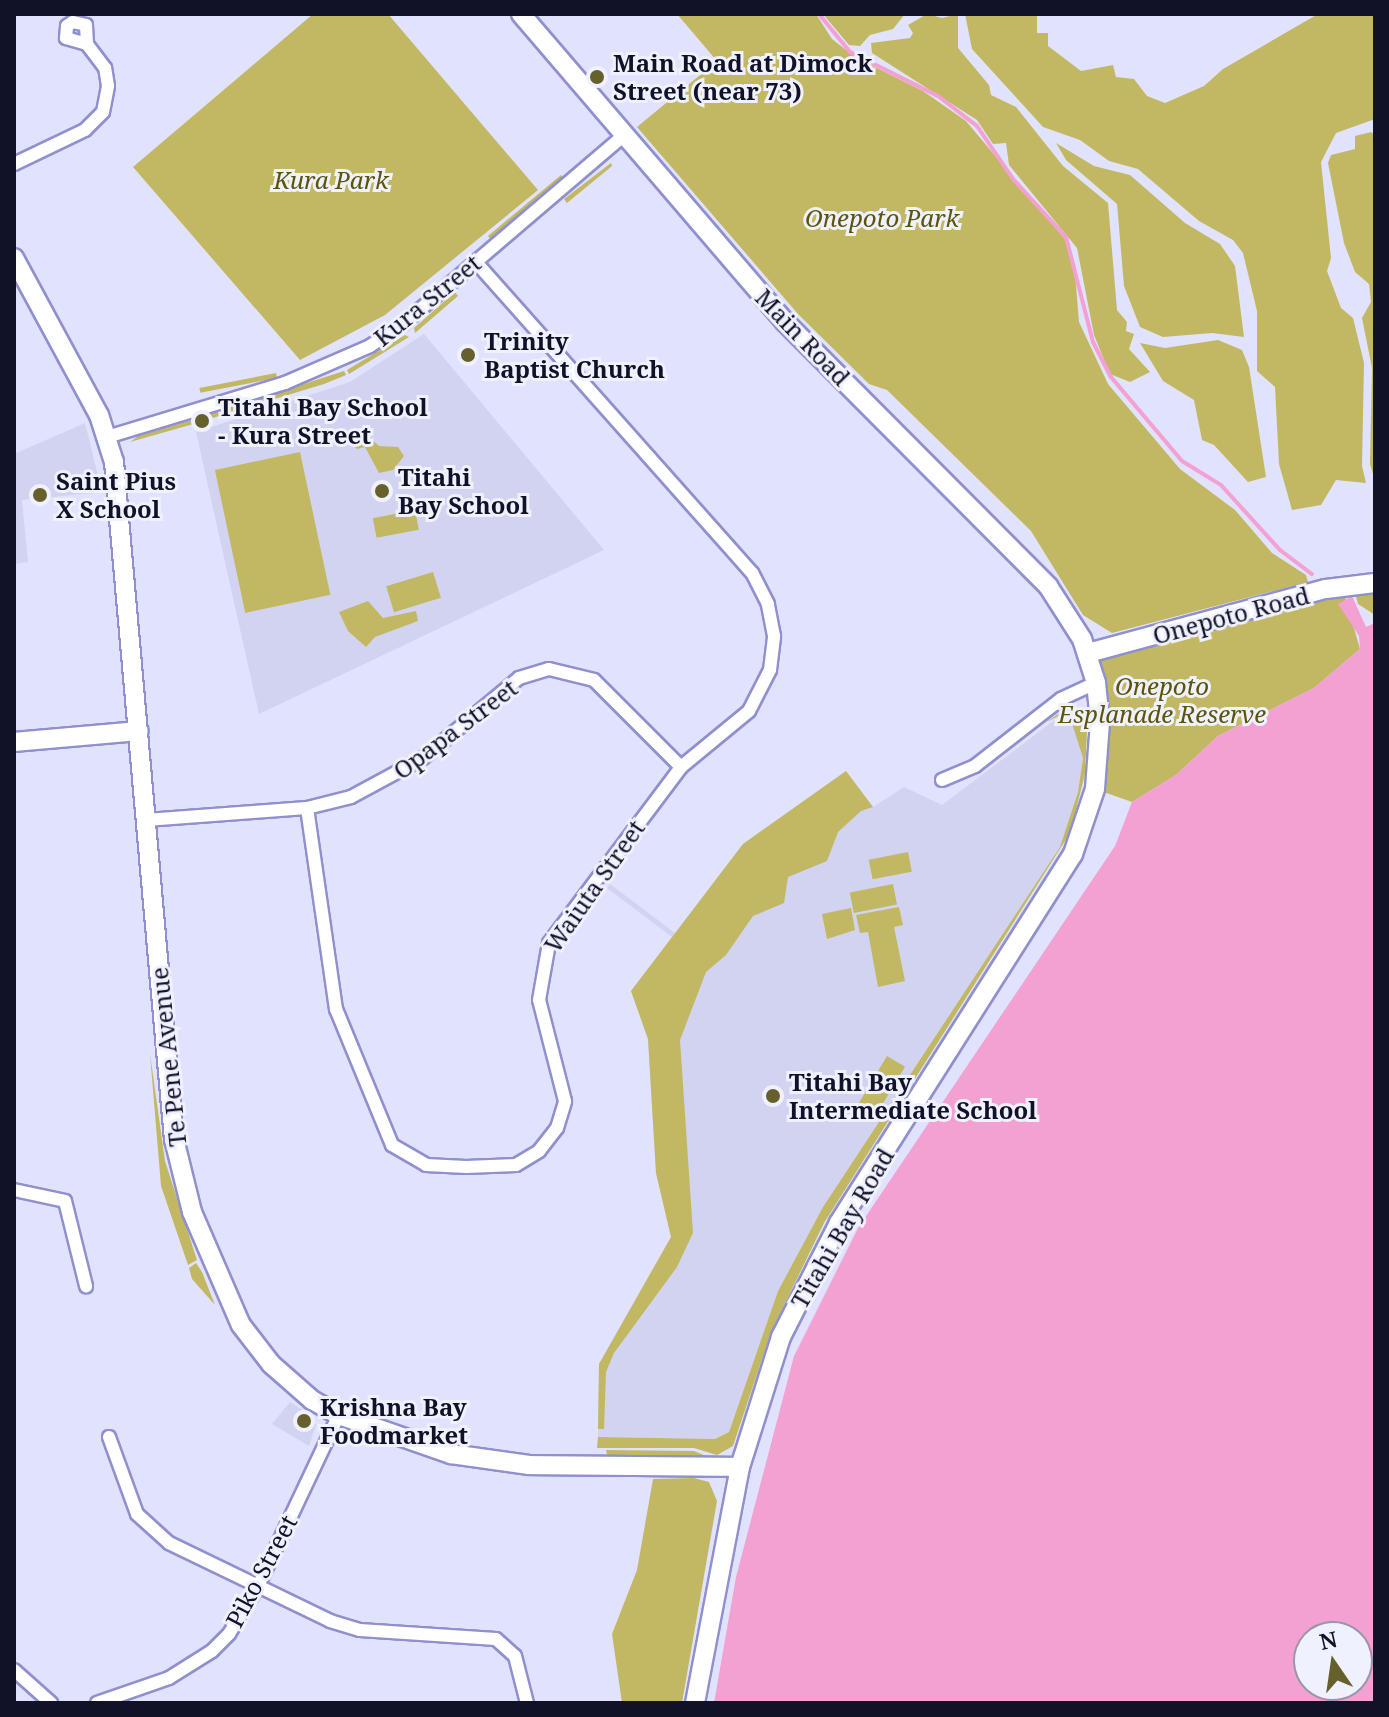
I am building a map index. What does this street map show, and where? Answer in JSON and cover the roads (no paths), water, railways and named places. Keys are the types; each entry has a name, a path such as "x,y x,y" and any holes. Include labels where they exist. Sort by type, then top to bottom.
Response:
{"street":[{"name":"Main Road","path":"521,14 785,322 1027,562 1065,611 1088,653"},
{"path":"14,164 85,130 103,112 107,77 87,44"},
{"name":"Kura Street","path":"107,437 342,362 394,331 623,136"},
{"name":"Te Pene Avenue","path":"14,258 107,437 119,490 174,1139 192,1212 225,1297 258,1349 291,1384 339,1415 479,1460 740,1467"},
{"name":"Waiuta Street","path":"307,808 336,1009 383,1130 401,1153 426,1165 516,1165 539,1151 557,1128 565,1101 539,1000 549,943 681,767 737,723 757,700 773,652 768,604 752,573 476,262"},
{"name":"Onepoto Road","path":"1088,653 1326,589 1375,583"},
{"name":"Titahi Bay Road","path":"695,1703 740,1467 781,1337 839,1223 1073,854 1095,789 1100,722 1096,683 1088,653"},
{"name":"Opapa Street","path":"146,820 307,808 351,797 404,771 519,678 549,669 594,680 681,767"},
{"path":"942,780 975,766 1061,699 1096,683"},
{"path":"14,742 139,731"},
{"path":"14,1190 65,1201 86,1286"},
{"name":"Piko Street","path":"97,1703 169,1678 203,1658 241,1618 339,1415"},
{"path":"109,1437 129,1500 149,1529 258,1586 360,1630 496,1639 515,1656 527,1703"},
{"path":"14,1670 51,1703"}],"waterway":[{"path":"819,14 850,52 938,96 977,126 1013,179 1066,237 1093,342 1111,377 1182,461 1221,485 1280,550 1312,574"}],"place":[{"name":"Main Road at Dimock Street (near 73)","path":"597,77"},
{"name":"Trinity Baptist Church","path":"468,355"},
{"name":"Titahi Bay School - Kura Street","path":"202,421"},
{"name":"Titahi Bay School","path":"382,491"},
{"name":"Saint Pius X School","path":"40,495"},
{"name":"Titahi Bay Intermediate School","path":"773,1096"},
{"name":"Krishna Bay Foodmarket","path":"304,1421"}],"park label":[{"name":"Kura Park","path":"331,180"},
{"name":"Onepoto Park","path":"882,218"},
{"name":"Onepoto Esplanade Reserve","path":"1162,700"}]}
